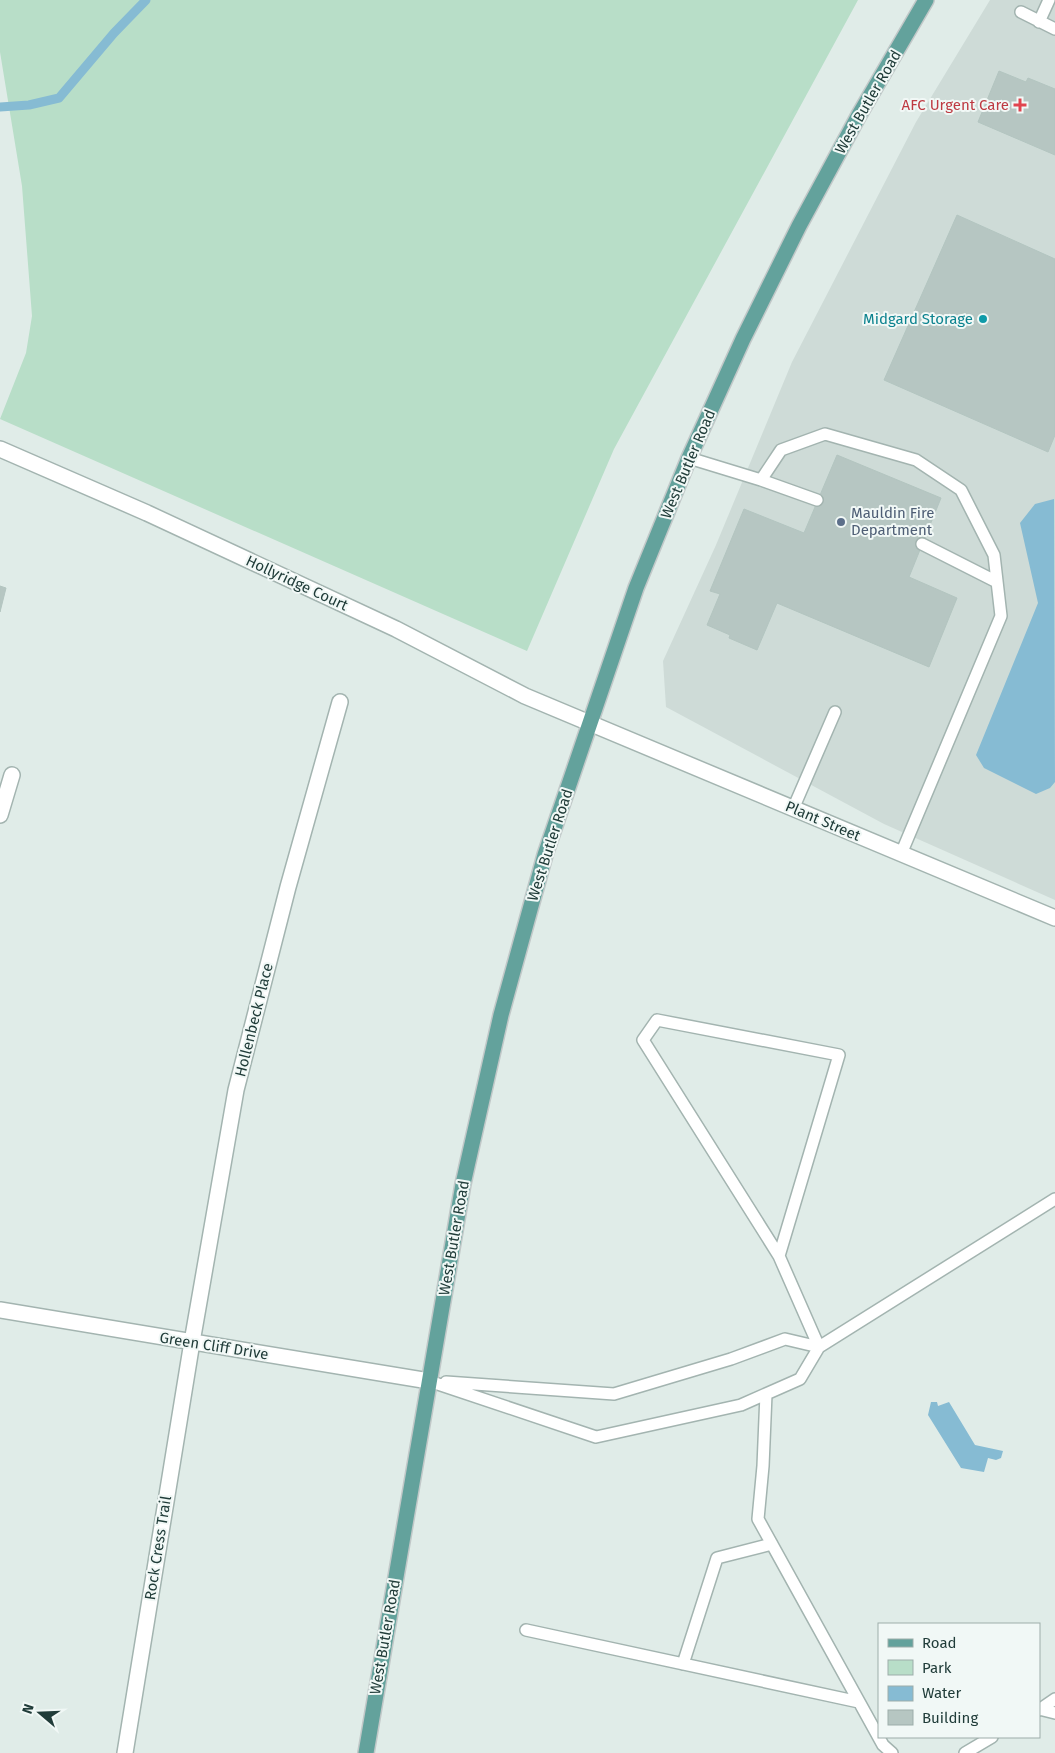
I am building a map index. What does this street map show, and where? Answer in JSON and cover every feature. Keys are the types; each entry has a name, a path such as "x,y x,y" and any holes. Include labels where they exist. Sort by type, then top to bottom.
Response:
{"main road":[{"name":"West Butler Road","path":"366,1753 463,1184 501,1015 545,855 636,588 689,458 790,242 859,115 926,0"}],"street":[{"name":"Hollyridge Court","path":"0,449 147,513 370,617 525,696 591,724"},
{"name":"Hollenbeck Place","path":"192,1342 236,1090 288,887 340,702"},
{"name":"Plant Street","path":"591,724 1055,918"},
{"path":"0,814 12,775"},
{"name":"Green Cliff Drive","path":"0,1310 429,1381"},
{"name":"Rock Cress Trail","path":"125,1753 192,1342"}],"lane":[{"path":"1040,22 1049,0"},
{"path":"1021,12 1055,29"},
{"path":"761,480 781,450 826,434 916,460 961,490 994,555 1001,616 901,854"},
{"path":"689,458 818,500"},
{"path":"922,544 997,582"},
{"path":"793,809 835,712"},
{"path":"779,1256 839,1055 657,1020 643,1040 779,1256 819,1347"},
{"path":"429,1381 596,1437 741,1405 800,1380 819,1347 1055,1199"},
{"path":"429,1381 614,1394 785,1339 819,1347"},
{"path":"766,1394 763,1466 758,1519 878,1736"},
{"path":"683,1664 717,1558 772,1544"},
{"path":"526,1630 859,1702"},
{"path":"1040,1708 1055,1699"},
{"path":"1040,1709 1055,1713"},
{"path":"879,1738 883,1745 892,1753"},
{"path":"965,1753 990,1738"}],"shaded area":[{"path":"990,0 1055,0 1055,900 884,824 666,707 663,661 716,545 792,362 916,122"}],"green space":[{"path":"0,0 858,0 614,449 527,651 0,419 26,353 32,316 22,186 0,52"}],"water":[{"path":"1054,499 1055,782 1050,788 1036,794 984,768 976,755 1038,603 1020,523 1035,504"},
{"path":"931,1402 937,1402 938,1406 949,1402 975,1445 1003,1451 1001,1458 996,1460 988,1458 984,1472 961,1468 928,1415"}],"building":[{"name":"AFC Urgent Care","path":"999,71 1026,82 1028,78 1055,89 1055,155 978,122"},
{"name":"Midgard Storage","path":"957,215 1055,259 1055,435 1048,452 884,380"},
{"path":"837,455 941,498 909,577 957,598 929,667 777,603 757,650 729,638 730,635 707,625 720,594 710,591 744,509 804,533"},
{"path":"0,586 6,588 0,612"}],"waterway":[{"path":"0,107 29,105 59,98 114,33 146,0"}],"place":[{"name":"AFC Urgent Care","path":"1020,105"},
{"name":"Midgard Storage","path":"983,319"},
{"name":"Mauldin Fire Department","path":"841,522"}]}
